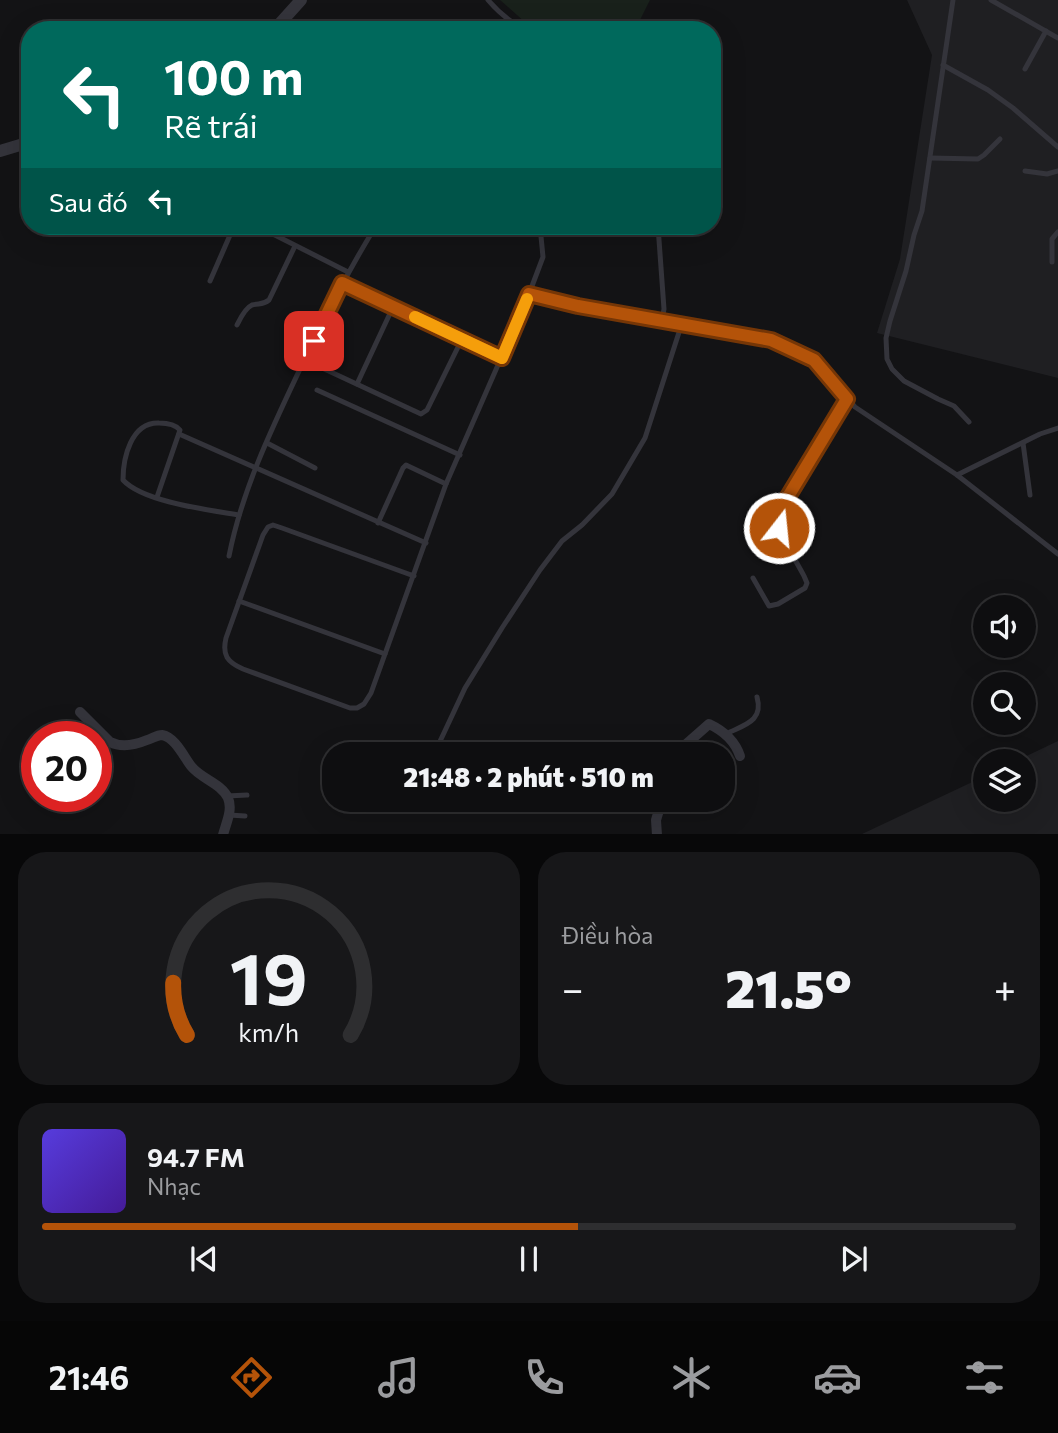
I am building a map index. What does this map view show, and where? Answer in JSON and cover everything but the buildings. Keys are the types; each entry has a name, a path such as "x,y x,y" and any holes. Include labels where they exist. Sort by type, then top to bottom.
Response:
{"street":[{"path":"282,21 301,0"},
{"path":"0,150 21,144"},
{"path":"80,712 116,745 134,744 163,735 167,738 194,769 227,796 229,815 223,834"},
{"path":"688,742 707,725 712,725 726,734 737,747 740,756"},
{"path":"657,834 658,812"}],"lane":[{"path":"488,0 512,21"},
{"path":"953,0 922,211 886,338 887,359 891,369 904,382 954,406 970,422"},
{"path":"991,0 1058,38"},
{"path":"1025,69 1046,31"},
{"path":"943,65 1013,107 1058,147"},
{"path":"930,158 978,159 1000,139"},
{"path":"1024,171 1047,174 1058,171"},
{"path":"1052,262 1052,239 1058,232"},
{"path":"210,281 230,235"},
{"path":"274,235 348,272"},
{"path":"229,556 248,484 279,413 342,283 371,235"},
{"path":"414,576 290,530 270,526 265,529 224,648 230,662 243,669 350,708 357,708 369,698 385,654 414,576 426,543 446,484 543,257 542,235"},
{"path":"659,235 664,309 662,320"},
{"path":"236,325 249,307 269,300 295,246"},
{"path":"342,283 502,358"},
{"path":"529,294 578,306 762,338 803,355 819,364 855,407 957,475 1058,554"},
{"path":"357,384 393,307"},
{"path":"440,742 466,688 540,570 562,541 612,494 645,438 682,324"},
{"path":"305,360 421,414 425,412 462,339"},
{"path":"317,390 460,455"},
{"path":"753,578 769,606 778,604 805,588 807,583 782,534 778,520 786,500 847,399"},
{"path":"157,497 180,430 177,426 164,423 143,427 129,446 123,480 130,487 157,497 186,506 239,514"},
{"path":"957,475 1058,428"},
{"path":"179,434 426,543"},
{"path":"267,443 315,468"},
{"path":"1023,443 1030,495"},
{"path":"379,523 406,465 446,484"},
{"path":"239,601 385,654"},
{"path":"726,734 757,716 757,697"},
{"path":"227,796 247,795"},
{"path":"229,815 245,816"}],"shaded area":[{"path":"500,0 650,0 640,21 524,21"},
{"path":"907,0 1058,0 1058,378 877,333 900,259 932,55"},
{"path":"1058,741 1058,834 862,834 973,782 973,812 1036,812 1036,751"}],"slow traffic":[{"path":"415,317 502,358 527,299"}],"route":[{"path":"314,341 342,283 502,358 529,294 578,306 771,340 814,360 847,399 786,500 778,520 779,528"}]}
